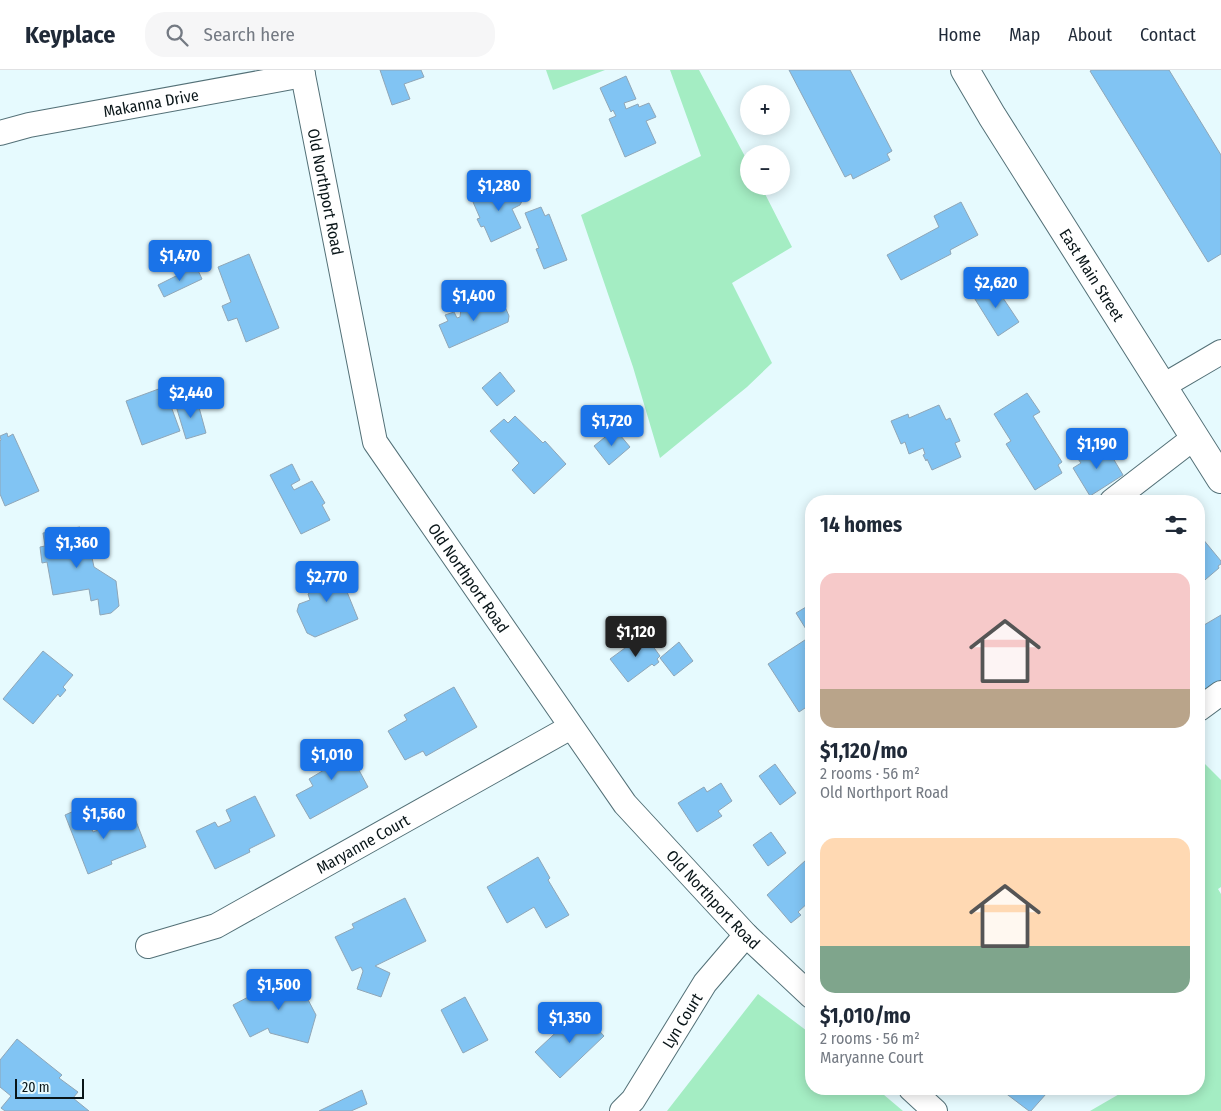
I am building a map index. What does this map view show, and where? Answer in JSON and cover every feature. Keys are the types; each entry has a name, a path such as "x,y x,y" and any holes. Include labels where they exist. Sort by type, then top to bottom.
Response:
{"main road":[{"name":"East Main Street","path":"965,70 992,116 1221,479"}],"street":[{"name":"Makanna Drive","path":"0,133 29,125 303,73"},
{"name":"Old Northport Road","path":"303,73 375,442 625,804 746,935 805,990"},
{"path":"1163,386 1221,352"},
{"path":"1120,495 1195,437"},
{"path":"1205,705 1221,693"},
{"name":"Maryanne Court","path":"148,946 216,926 571,727"},
{"name":"Lyn Court","path":"622,1111 633,1100 705,984 746,935"},
{"path":"918,1095 935,1111"}],"green space":[{"path":"546,70 605,70 553,90"},
{"path":"670,70 699,70 740,147 740,195 766,195 792,247 732,283 772,363 747,387 660,458 633,367 581,215 701,156"},
{"path":"1205,764 1221,780 1221,887 1218,889 1221,894 1221,1111 1090,1111 1118,1095 1205,1095"},
{"path":"758,994 805,1029 805,1095 884,1095 903,1111 667,1111"}],"building":[{"path":"380,70 421,70 424,77 404,84 410,99 392,105"},
{"path":"789,70 850,70 892,151 887,154 890,160 853,179 851,174 845,177"},
{"path":"1169,70 1221,155 1221,254 1208,262 1090,71"},
{"path":"626,76 636,99 624,103 626,109 638,104 639,107 649,103 656,117 646,121 656,143 625,157 609,119 616,116 613,110 611,112 600,88"},
{"path":"511,186 517,187 523,199 520,205 512,209 521,228 491,242 484,226 481,227 477,219 480,218 473,202 502,188 503,190"},
{"path":"961,202 978,235 950,250 951,254 901,280 887,255 939,227 934,216"},
{"path":"541,207 545,216 549,214 567,260 544,269 536,249 539,248 525,213"},
{"path":"249,254 279,328 246,342 237,318 228,321 222,306 231,302 218,267"},
{"path":"196,266 202,279 164,297 158,285"},
{"path":"996,281 1002,290 999,292 1019,322 998,336 973,296"},
{"path":"497,298 502,300 509,316 508,322 449,348 439,325 448,321 445,315 454,312 457,318 460,317 461,309 467,306 477,307"},
{"path":"500,372 515,391 497,406 482,388"},
{"path":"164,387 180,431 142,445 126,401"},
{"path":"1027,393 1040,412 1033,416 1062,462 1058,465 1062,473 1035,490 1006,444 1011,441 994,414"},
{"path":"197,400 206,433 186,439 176,406"},
{"path":"939,405 946,420 950,418 960,441 955,443 961,457 932,470 923,455 925,454 923,448 909,454 905,442 901,444 891,421 908,414 909,418"},
{"path":"515,416 543,443 545,441 566,464 534,494 512,470 519,463 490,431 504,419 508,423"},
{"path":"615,429 630,447 609,465 594,446"},
{"path":"7,433 8,437 13,434 39,491 5,506 0,494 0,436"},
{"path":"1104,443 1123,475 1089,495 1073,468 1081,463 1078,459"},
{"path":"292,464 300,480 291,485 294,490 312,481 325,503 322,505 330,520 301,534 270,475"},
{"path":"80,527 82,543 93,541 95,552 91,553 94,567 116,581 119,606 111,613 100,615 98,599 91,601 89,589 53,595 47,562 42,563 40,547 45,546 43,533"},
{"path":"1205,542 1221,561 1221,564 1218,566 1219,568 1205,580"},
{"path":"340,565 348,586 345,587 358,619 315,637 307,633 297,611 299,604 310,600 308,594 311,592 305,579"},
{"path":"805,608 805,628 796,613"},
{"path":"1221,615 1221,680 1205,689 1205,624"},
{"path":"644,634 660,656 657,659 659,662 654,666 652,664 628,682 610,659"},
{"path":"805,640 805,708 799,712 768,664"},
{"path":"679,642 693,661 674,676 660,658"},
{"path":"43,651 73,675 63,687 66,690 60,697 58,694 33,724 3,699"},
{"path":"454,687 477,727 426,756 423,751 405,760 388,731 407,720 404,715"},
{"path":"333,741 339,750 346,746 368,787 310,819 296,795 313,786 309,779 324,770 313,752"},
{"path":"775,764 796,793 780,805 759,776"},
{"path":"721,783 732,801 718,811 722,816 697,832 678,803 704,787 707,792"},
{"path":"255,796 275,836 249,849 250,852 215,869 196,831 215,822 218,827 231,821 226,810"},
{"path":"83,807 93,832 134,816 146,847 111,861 112,864 88,874 65,815"},
{"path":"771,832 786,853 768,866 753,845"},
{"path":"538,857 550,878 548,880 569,915 546,928 534,907 507,923 487,887"},
{"path":"805,861 805,906 798,912 801,915 791,923 767,895"},
{"path":"405,898 426,941 375,966 390,973 381,997 357,989 363,971 361,967 352,971 335,937 354,928 352,924"},
{"path":"294,973 316,1015 308,1043 270,1033 268,1028 250,1037 233,1005"},
{"path":"465,997 488,1040 463,1053 441,1010"},
{"path":"580,1010 604,1036 560,1078 535,1052"},
{"path":"17,1039 62,1075 59,1078 78,1092 73,1098 89,1111 5,1111 1,1108 11,1096 0,1087 0,1060"},
{"path":"362,1090 367,1104 351,1111 319,1111"},
{"path":"1008,1095 1045,1095 1029,1111"}]}
